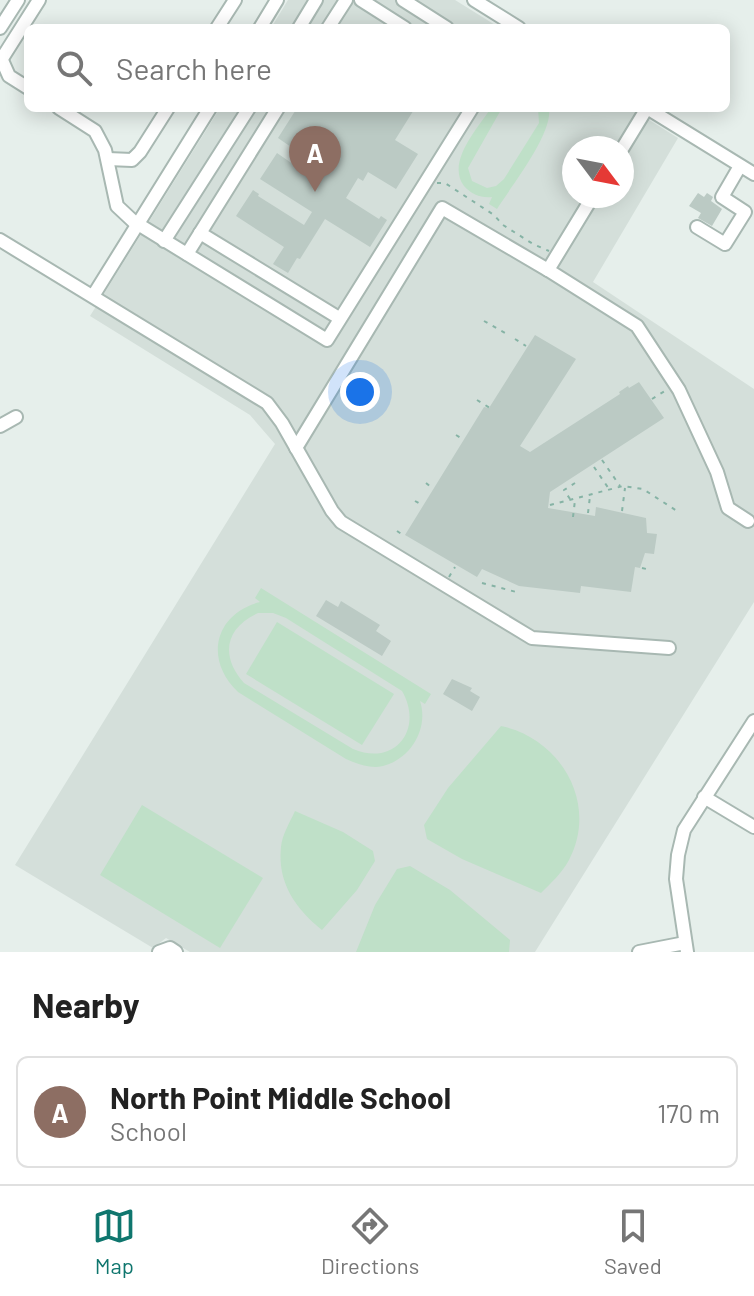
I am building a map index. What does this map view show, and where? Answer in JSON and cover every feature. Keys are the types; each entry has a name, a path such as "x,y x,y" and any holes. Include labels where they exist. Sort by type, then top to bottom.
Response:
{"street":[{"path":"0,28 18,0"},
{"path":"24,85 9,76 1,58 39,0"},
{"path":"222,24 235,0"},
{"path":"262,24 277,0"},
{"path":"301,24 316,0"},
{"path":"331,24 346,0"},
{"path":"361,0 399,24"},
{"path":"403,0 441,24"},
{"path":"474,0 513,24"},
{"path":"65,112 95,131 108,159 117,206 138,225 327,340 469,112"},
{"path":"108,159 132,160 165,112"},
{"path":"93,296 208,112"},
{"path":"164,241 247,112"},
{"path":"187,254 276,112"},
{"path":"630,136 645,112"},
{"path":"653,112 754,174"},
{"path":"220,155 241,168"},
{"path":"697,227 725,244 745,212 722,197 740,166"},
{"path":"296,448 442,208 637,326 679,390 717,472 728,508 748,521"},
{"path":"548,270 586,208"},
{"path":"200,233 339,318"},
{"path":"0,240 267,403 341,522 532,638 669,648"},
{"path":"0,426 16,417"},
{"path":"639,952 686,947 676,879 684,830 754,721"},
{"path":"704,797 754,827"},
{"path":"159,952 170,948 176,952"}],"path":[{"path":"435,182 445,183 494,215 503,225 550,252"},
{"path":"484,321 505,333"},
{"path":"515,339 526,346"},
{"path":"652,399 672,387"},
{"path":"477,400 490,408"},
{"path":"456,435 461,438"},
{"path":"602,460 621,487"},
{"path":"594,467 610,490"},
{"path":"426,483 432,488"},
{"path":"573,517 573,499 564,490 575,483"},
{"path":"622,511 626,486"},
{"path":"550,505 626,486 643,489 677,511"},
{"path":"588,513 591,495"},
{"path":"415,501 422,505"},
{"path":"397,531 403,535"},
{"path":"448,578 455,567"},
{"path":"642,568 651,570"},
{"path":"482,583 520,593"}],"shaded area":[{"path":"288,0 455,0 494,24 273,24"},
{"path":"218,112 636,112 678,138 593,282 754,389 754,602 535,952 190,952 166,938 153,948 15,865 275,444 250,415 90,316"}],"green space":[{"path":"488,112 500,112 468,168 472,181 487,188 496,186 504,179 539,123 538,112 549,112 538,145 497,209 489,204 492,197 470,192 459,177 461,156"},
{"path":"261,588 431,694 425,704 420,701 420,732 402,757 373,767 346,759 238,692 221,666 219,640 232,617 260,602 255,598","holes":["258,613 273,613 286,618 402,691 410,719 402,741 393,749 381,753 353,749 244,683 231,663 229,653 233,635 247,619"]},
{"path":"277,622 394,694 362,745 246,674"},
{"path":"501,726 541,744 568,776 576,796 579,817 577,838 566,865 541,893 462,859 427,839 424,825 448,788"},
{"path":"142,805 263,878 220,948 100,875"},
{"path":"295,811 343,832 373,851 375,861 357,890 322,930 290,894 282,872 282,842"},
{"path":"410,866 450,890 510,940 509,952 356,952 375,905 397,869"}],"building":[{"path":"294,112 412,112 395,140 418,154 396,189 368,172 363,181 358,178 346,198 379,219 381,216 387,220 370,247 325,219 288,273 273,264 284,247 236,216 253,190 304,225 312,212 260,179 277,153 313,178 320,167 278,138"},
{"path":"698,193 713,197 711,201 722,209 712,226 698,218 701,213 689,206"},
{"path":"535,335 576,359 520,446 530,452 628,386 639,382 664,418 550,492 548,508 595,516 596,507 646,518 647,533 657,534 654,554 645,553 640,568 635,567 631,592 581,586 580,593 519,586 482,569 477,577 405,535 484,407 489,408"},
{"path":"326,600 338,607 341,601 380,625 376,631 391,641 382,656 316,616"},
{"path":"452,679 472,688 470,691 480,697 472,711 443,694"}],"place":[{"name":"North Point Middle School","path":"315,192"}]}
